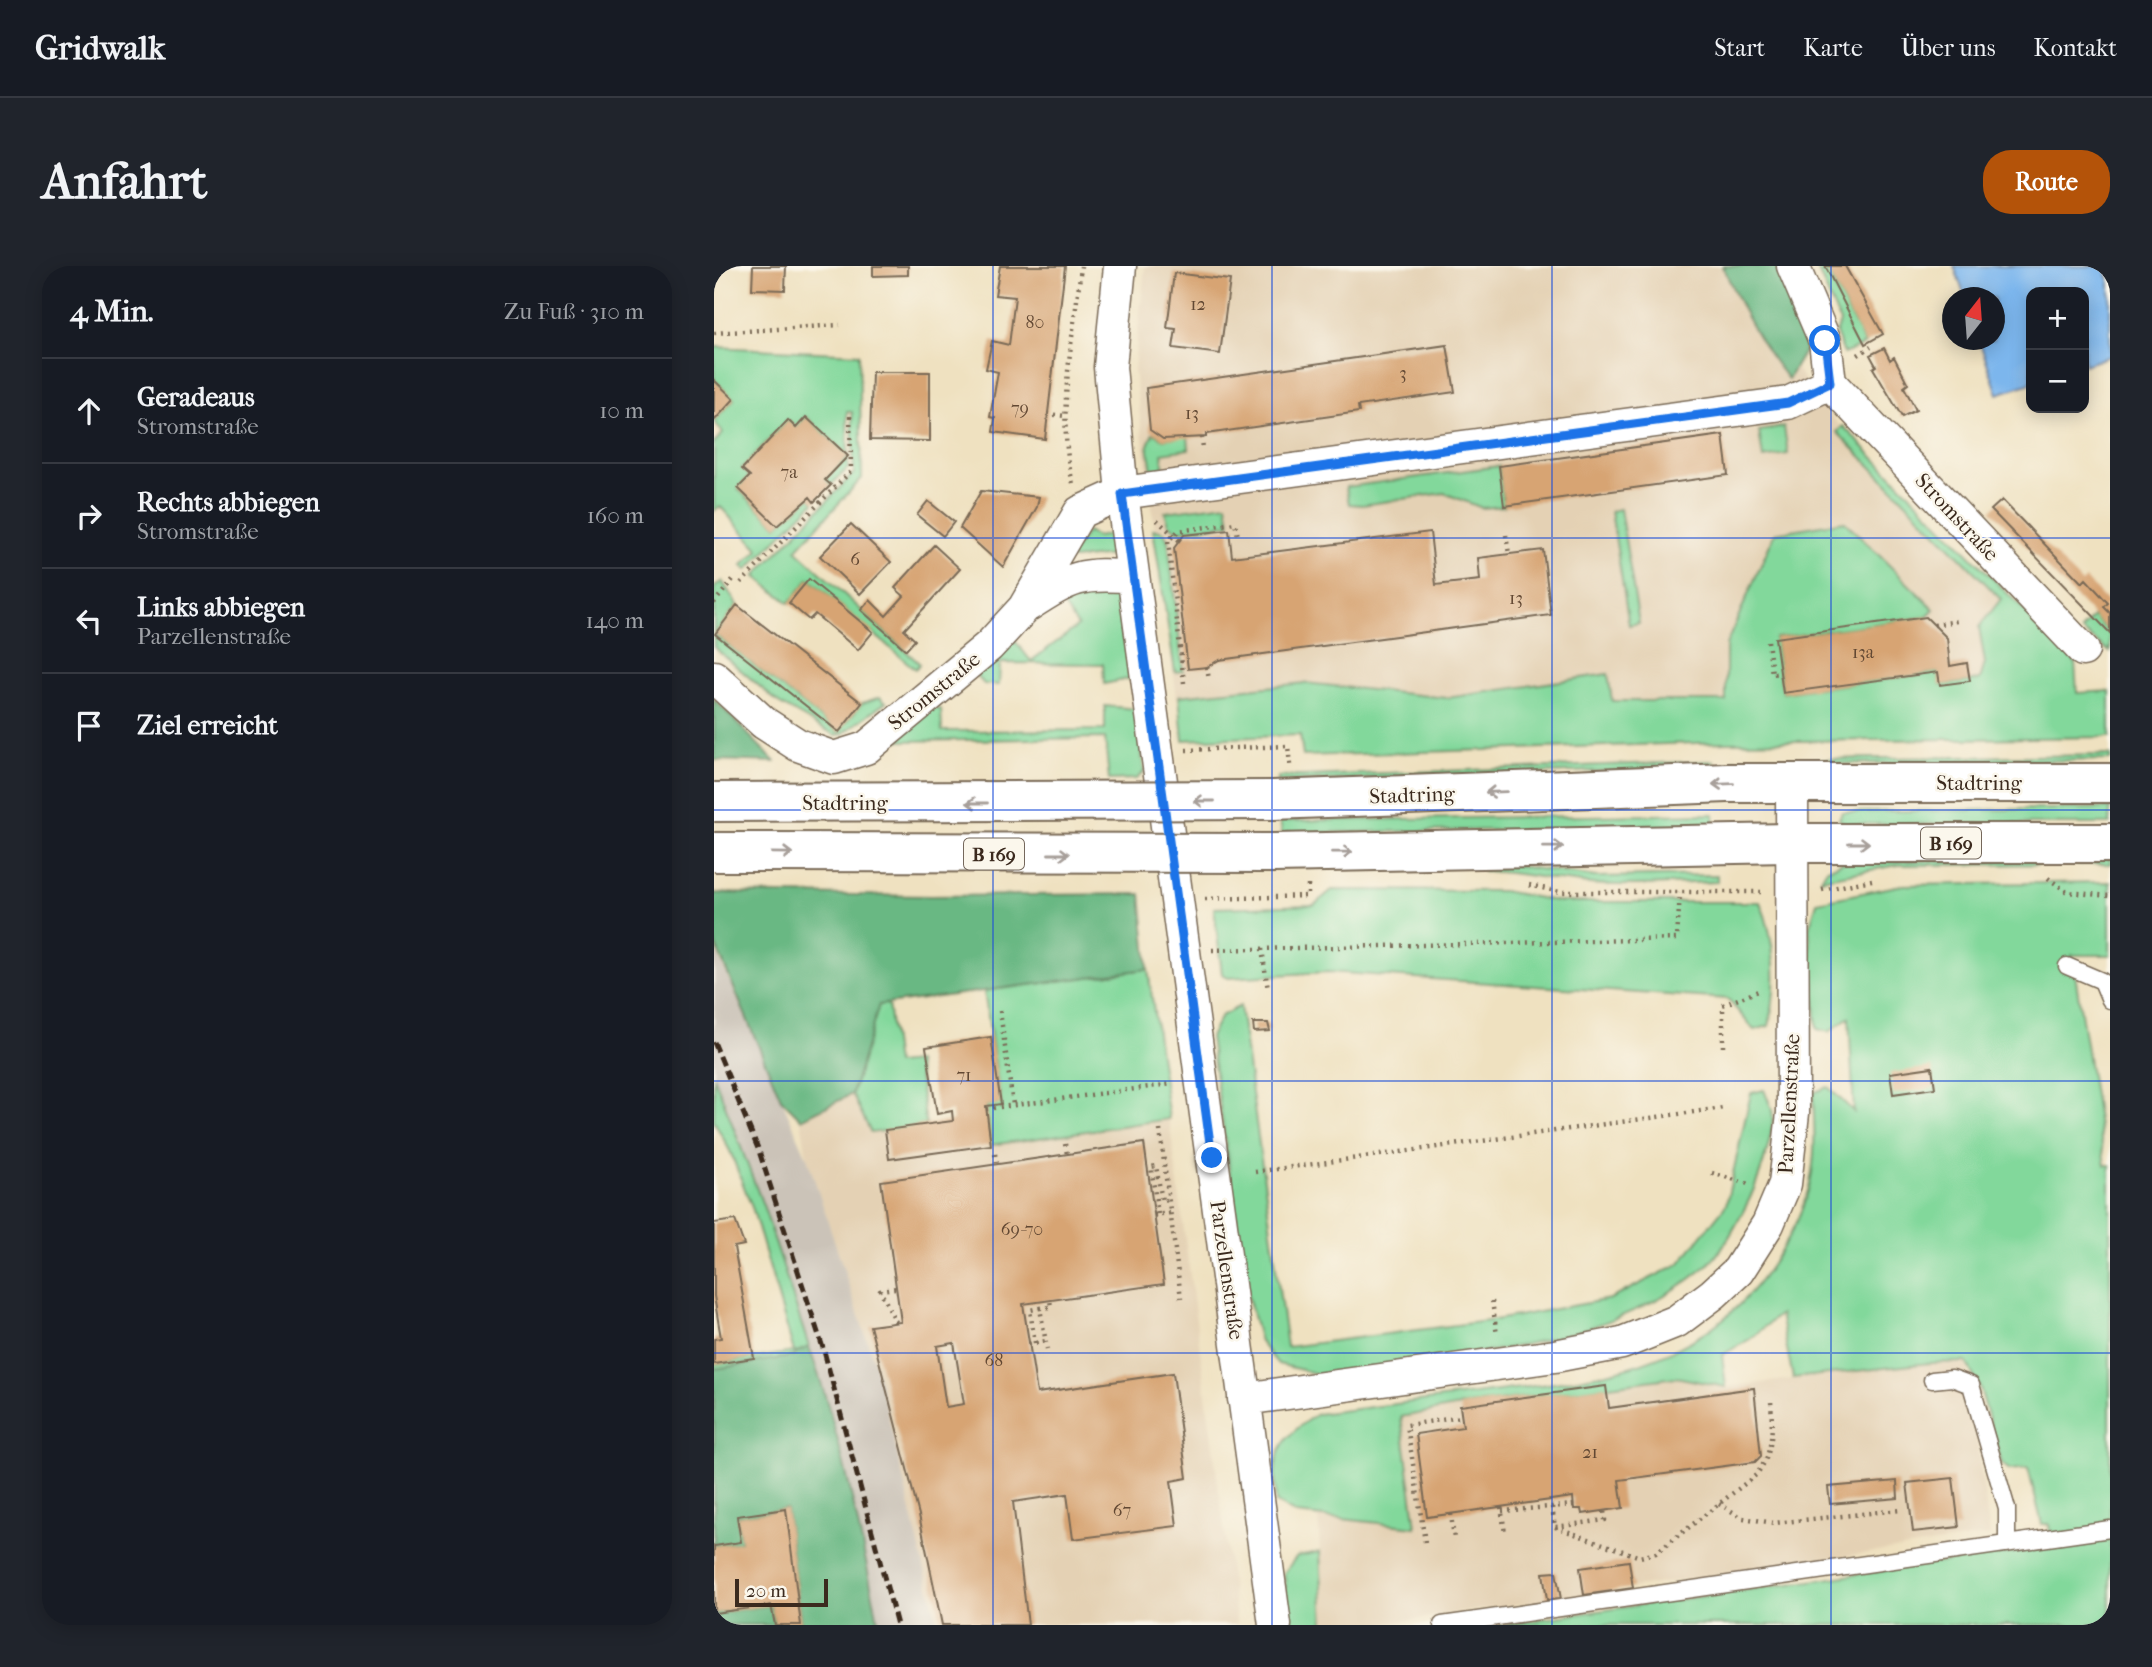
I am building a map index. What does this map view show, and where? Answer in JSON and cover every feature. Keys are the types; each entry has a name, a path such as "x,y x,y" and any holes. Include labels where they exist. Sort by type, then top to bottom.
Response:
{"main road":[{"name":"Stadtring","path":"714,802 1282,787 2110,783"},
{"name":"B 169","path":"714,852 1274,853 1791,843 2110,843"}],"street":[{"name":"Parzellenstraße","path":"1120,266 1110,367 1122,494 1275,1625"},
{"path":"1793,266 1825,341 1830,383"},
{"name":"Stromstraße","path":"714,677 764,723 798,746 834,758 866,748 989,646 1024,608 1080,512 1122,494 1788,403 1830,383 2083,650"},
{"name":"Stromstraße","path":"1024,608 1068,580 1098,573 1133,577"},
{"name":"Parzellenstraße","path":"1244,1399 1555,1356 1622,1343 1677,1321 1738,1271 1768,1224 1784,1184 1793,1113 1791,783"}],"lane":[{"path":"2067,966 2102,981 2110,1000"},
{"path":"1931,1380 1952,1378 1971,1385 2007,1509 2007,1544"},
{"path":"1442,1625 2110,1529"}],"path":[{"path":"1065,452 1065,416 1081,266"},
{"path":"714,333 839,325"},
{"path":"741,583 851,471 850,414"},
{"path":"1047,414 1065,416"},
{"path":"1158,522 1180,541"},
{"path":"1184,683 1168,541 1178,531 1236,523 1238,536"},
{"path":"1506,535 1509,554"},
{"path":"714,603 735,578"},
{"path":"1934,625 1957,621"},
{"path":"1768,641 1772,674 1780,673"},
{"path":"1207,667 1209,680"},
{"path":"1176,750 1288,746 1282,787"},
{"path":"2043,872 2052,883 2067,892 2110,896"},
{"path":"1525,885 1560,892 1792,892 1829,889 1875,879"},
{"path":"1208,950 1677,939 1680,893"},
{"path":"1216,899 1308,896"},
{"path":"1262,949 1268,990"},
{"path":"1724,1047 1723,1004 1763,989"},
{"path":"1000,1011 1013,1105"},
{"path":"986,1109 1164,1085"},
{"path":"1255,1172 1723,1108"},
{"path":"1160,1130 1181,1298"},
{"path":"1065,1144 1067,1154"},
{"path":"995,1154 997,1164"},
{"path":"1168,1200 1162,1200 1156,1166 1151,1167 1156,1215 1170,1213"},
{"path":"1712,1173 1755,1186"},
{"path":"896,1288 880,1290 896,1322"},
{"path":"1035,1343 1030,1310 1051,1307 1050,1300"},
{"path":"1492,1301 1497,1338"},
{"path":"1040,1308 1047,1349"},
{"path":"1029,1344 1046,1341"},
{"path":"1556,1527 1640,1558 1657,1553 1756,1475 1767,1461 1772,1443 1771,1400"},
{"path":"1425,1542 1407,1425 1462,1417"},
{"path":"1719,1504 1743,1518 1774,1523 1900,1510"},
{"path":"1505,1533 1502,1509 1574,1505"},
{"path":"1552,1507 1556,1527"},
{"path":"1556,1527 1605,1520 1604,1511"},
{"path":"1451,1514 1454,1539"}],"shaded area":[{"path":"1145,266 1750,266 1782,349 1829,414 2073,666 2073,697 1488,706 1306,686 1177,699 1134,370"},
{"path":"714,946 807,1157 879,1377 938,1625 879,1625 863,1548 820,1379 764,1208 714,1076"},
{"path":"852,1094 871,1132 885,1130 889,1158 1169,1119 1237,1625 938,1625 879,1377 807,1157 801,1119"},
{"path":"1966,1362 1990,1535 1377,1625 1324,1625 1313,1420 1676,1377 1726,1387 1930,1363"}],"green space":[{"path":"1723,266 1778,266 1804,327 1805,350 1788,379 1751,325"},
{"path":"1816,266 1825,266 1865,344 1844,354 1836,333 1840,322"},
{"path":"714,347 859,354 862,478 796,550 920,664 915,669 809,579 789,603 755,576 854,473 852,412 847,412 848,456 806,417 796,428 788,420 742,468 750,476 738,489 777,526 810,497 814,502 747,570 742,566 759,550 720,506 714,511 714,443 723,433 714,421 734,399 714,380"},
{"path":"1843,426 2075,662 2077,693 2110,691 2110,737 1727,742 1303,756 1300,735 1183,740 1179,696 1305,683 1447,698 1608,674 1612,701 1726,701 1726,645 1775,533 1844,521 1934,609 1926,617 1775,638 1783,693 1938,672 1941,685 1980,680 1985,663 1979,627 2001,599 1837,432"},
{"path":"1784,427 1788,454 1763,458 1759,431"},
{"path":"1153,433 1163,439 1188,436 1189,449 1162,453 1164,471 1152,472 1148,445"},
{"path":"848,456 848,468 831,485 825,480"},
{"path":"1499,466 1504,506 1482,508 1444,493 1362,505 1349,504 1346,487"},
{"path":"1227,504 1230,524 1178,531 1169,524 1165,512"},
{"path":"1620,509 1639,623 1629,625 1611,511"},
{"path":"1153,529 1164,532 1168,541 1183,671 1175,672"},
{"path":"1087,532 1097,537 1112,534 1116,547 1114,555 1073,559 1070,556"},
{"path":"722,581 737,605 715,634 839,732 862,703 880,697 886,702 842,734 835,735 780,704 714,647 714,588"},
{"path":"1087,587 1111,589 1121,597 1133,678 1104,684 1103,664 1000,663 999,685 984,684 975,674 1015,641 1031,661 1078,626 1063,604"},
{"path":"2094,616 2110,633 2110,652 2081,630"},
{"path":"714,699 775,762 714,760"},
{"path":"1105,706 1137,709 1144,772 1136,779 1109,780 1105,738 898,741 929,709 941,709 942,731 1105,730"},
{"path":"2110,755 2110,760 1734,765 1734,760"},
{"path":"1714,761 1714,767 1278,782 1278,777"},
{"path":"2110,808 2110,824 1845,824 1839,819 1842,812"},
{"path":"1714,814 1715,827 1282,833 1280,821"},
{"path":"2110,858 2110,864 1898,865 1821,879 1826,870 1842,862"},
{"path":"1483,865 1519,866 1596,877 1717,875 1717,882 1591,884 1483,871"},
{"path":"2110,882 2110,955 2072,955 2105,1165 2110,1165 2110,1625 1499,1625 2051,1547 2049,1524 2042,1524 2028,1468 2010,1470 2002,1464 1980,1388 1966,1362 1930,1363 1793,1378 1780,1314 1750,1339 1722,1355 1726,1387 1676,1377 1460,1406 1401,1417 1416,1527 1296,1514 1276,1503 1275,1473 1280,1450 1293,1432 1317,1414 1534,1386 1617,1370 1655,1358 1691,1341 1724,1318 1754,1288 1781,1250 1807,1193 1814,1153 1813,1093 1828,1087 1854,1112 1849,1017 1829,1032 1817,1029 1809,928 1817,902 1902,885"},
{"path":"1332,890 1503,891 1561,902 1760,902 1774,963 1774,995 1769,1026 1754,1030 1728,999 1328,972 1228,978 1222,974 1214,908 1314,905"},
{"path":"714,893 930,896 1141,894 1148,969 879,1005 852,1094 801,1119 781,1099 714,941"},
{"path":"1148,969 1169,1119 991,1145 986,1106 1001,1103 984,991"},
{"path":"888,1004 896,1064 917,1062 926,1125 871,1133 852,1094 878,1005"},
{"path":"1240,1006 1287,1347 1495,1320 1610,1299 1679,1264 1726,1205 1751,1093 1764,1090 1773,1119 1766,1154 1741,1216 1711,1262 1663,1296 1619,1317 1522,1345 1420,1362 1322,1375 1278,1364 1260,1342 1247,1293 1210,1037 1221,1016"},
{"path":"714,1076 764,1208 809,1347 795,1353 796,1356 714,1369 714,1364 794,1352 753,1210 730,1151 714,1121"},
{"path":"809,1347 840,1450 879,1625 801,1625 786,1509 737,1516 741,1542 714,1546 714,1369 795,1356 795,1353"},
{"path":"1320,1552 1324,1625 1290,1625 1284,1573 1297,1556"},
{"path":"771,1605 775,1625 714,1625 714,1613"}],"water":[{"path":"1954,266 2104,266 2110,283 2110,356 2089,363 2089,287 2026,287 2026,385 1998,394 1983,350 2005,350 2005,287 1961,287"}],"building":[{"path":"753,266 786,266 785,290 752,289"},
{"path":"873,266 908,266 908,275 873,276"},
{"path":"1000,266 1065,266 1045,439 993,432 995,418 990,417 998,372 986,369 992,341 1009,345 1015,297 995,295"},
{"path":"1825,266 1845,266 1883,334 1865,344"},
{"path":"1174,273 1230,280 1220,354 1173,348 1176,329 1167,328"},
{"path":"1447,345 1455,392 1358,406 1359,412 1206,434 1206,437 1163,439 1150,430 1146,388"},
{"path":"1884,348 1890,360 1894,357 1908,384 1904,387 1916,410 1902,417 1873,368 1876,366 1870,355"},
{"path":"872,372 930,372 930,441 870,440"},
{"path":"714,380 734,399 714,421"},
{"path":"806,417 848,456 825,480 831,485 814,502 810,497 777,526 738,488 750,476 742,469 788,420 796,428"},
{"path":"1723,435 1728,475 1504,506 1499,466"},
{"path":"981,491 1039,497 1037,507 1003,567 960,528"},
{"path":"2002,500 2082,583 2086,579 2108,603 2104,607 2110,613 2110,633 1991,510"},
{"path":"928,501 954,522 943,536 917,515"},
{"path":"851,524 891,562 860,594 820,556"},
{"path":"1229,530 1232,557 1430,532 1436,585 1480,580 1478,558 1543,550 1551,615 1219,660 1207,667 1188,669 1174,548 1184,535"},
{"path":"934,545 960,569 904,630 915,640 906,650 861,610 870,600 886,616 904,596 895,588"},
{"path":"809,579 873,632 858,650 815,614 809,620 789,603"},
{"path":"737,605 862,703 839,732 715,634"},
{"path":"1926,617 1947,638 1950,666 1967,663 1970,681 1940,685 1938,672 1783,693 1775,638"},
{"path":"1253,1023 1268,1023 1270,1031 1254,1032"},
{"path":"991,1037 1001,1104 986,1106 991,1145 889,1159 885,1130 953,1121 952,1111 937,1114 926,1047"},
{"path":"1932,1067 1935,1088 1893,1094 1890,1073"},
{"path":"1144,1143 1164,1284 1023,1304 1037,1393 1173,1373 1187,1478 1171,1481 1177,1526 1073,1539 1067,1494 1013,1502 1028,1625 942,1625 919,1515 870,1326 901,1322 881,1181","holes":["954,1343 964,1404 946,1407 937,1346"]},
{"path":"735,1220 744,1245 734,1247 754,1358 714,1364 714,1339 721,1338 714,1296 714,1223"},
{"path":"1606,1386 1609,1408 1754,1388 1761,1456 1755,1462 1619,1480 1623,1508 1582,1514 1581,1509 1574,1509 1573,1497 1427,1517 1416,1434 1463,1427 1460,1406"},
{"path":"1953,1478 1959,1527 1913,1532 1907,1483"},
{"path":"1897,1481 1898,1498 1830,1504 1828,1487"},
{"path":"786,1509 801,1625 775,1625 771,1605 714,1613 714,1546 741,1542 737,1516"},
{"path":"1629,1561 1633,1588 1584,1595 1580,1568"},
{"path":"1556,1572 1561,1599 1547,1600 1543,1573"}],"railway":[{"path":"714,1042 759,1151 824,1351 897,1625"}],"route":[{"path":"1212,1158 1122,494 1788,403 1830,383 1825,341"}]}
